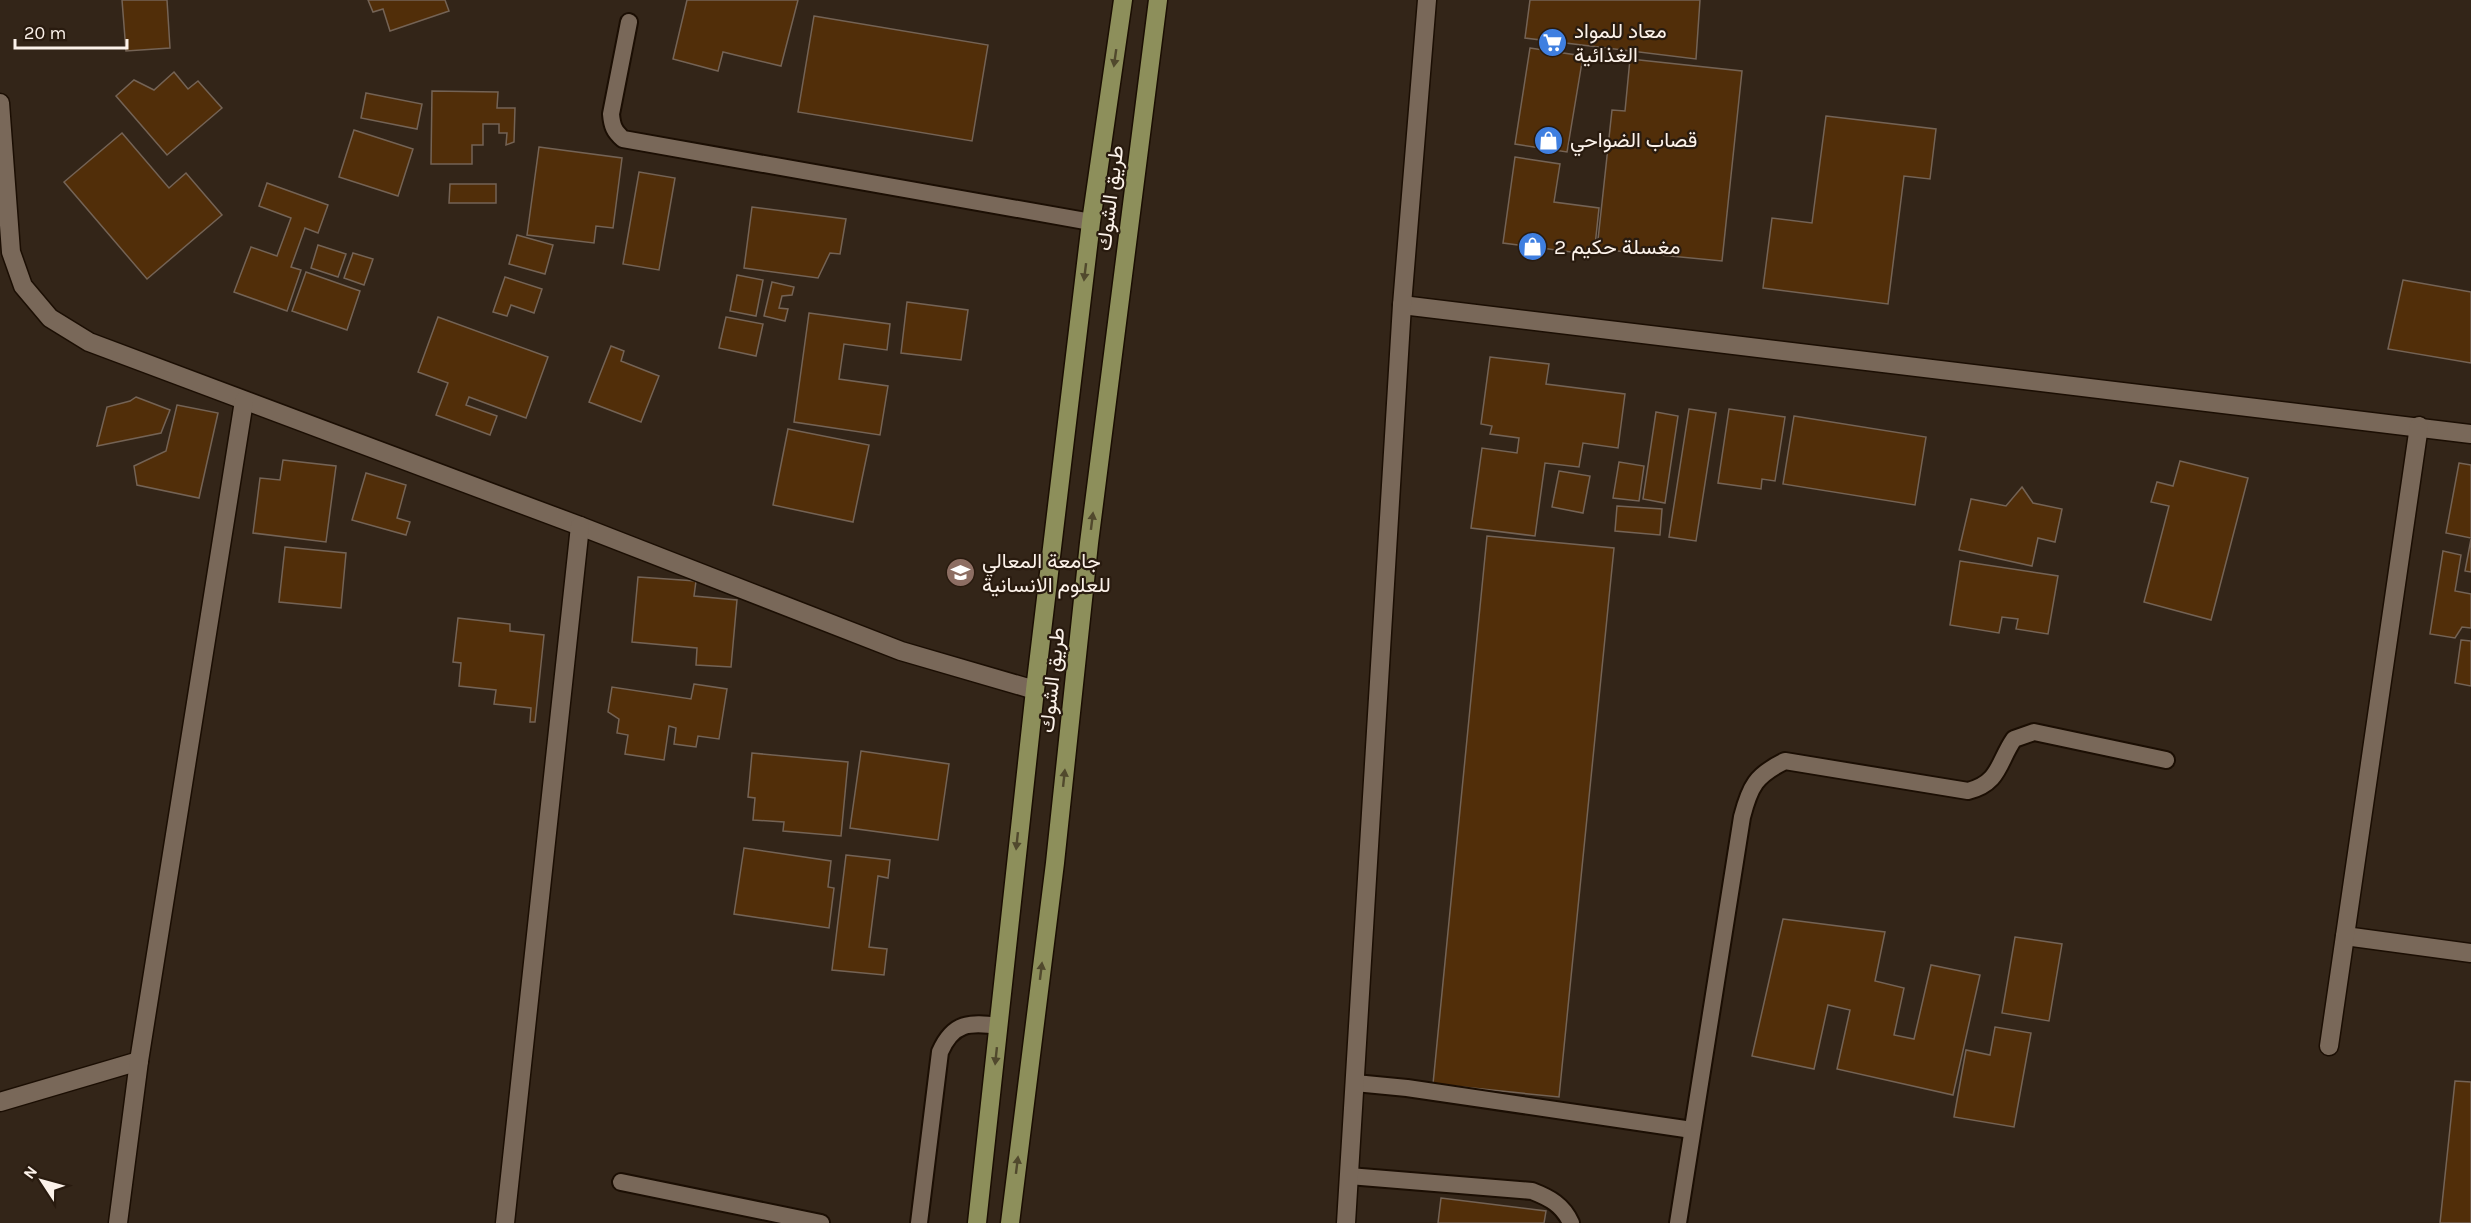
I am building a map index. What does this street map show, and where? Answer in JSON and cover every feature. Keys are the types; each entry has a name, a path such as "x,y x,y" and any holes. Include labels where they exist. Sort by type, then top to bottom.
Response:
{"main road":[{"name":"طريق الشوك","path":"977,1223 1035,690 1091,222 1123,0"},
{"name":"طريق الشوك","path":"1010,1223 1055,863 1089,543 1158,0"}],"street":[{"path":"1346,1223 1402,305 1427,0"},
{"path":"0,103 11,252 23,286 50,318 89,342 580,526 901,651 1035,690"},
{"path":"1402,305 2471,434"},
{"path":"118,1223 139,1061 244,401"},
{"path":"2329,1046 2419,426"},
{"path":"505,1223 580,526"},
{"path":"2345,936 2471,953"},
{"path":"0,1102 139,1061"}],"lane":[{"path":"629,22 611,114 615,133 623,139 1091,222"},
{"path":"1678,1223 1742,817 1749,791 1764,771 1785,761 1968,791 1991,781 2014,739 2034,732 2166,760"},
{"path":"919,1223 940,1053 945,1040 965,1025 978,1023 999,1026"},
{"path":"1355,1083 1407,1088 1692,1130"},
{"path":"1349,1176 1532,1191 1548,1197 1561,1206 1572,1223"},
{"path":"621,1182 821,1223"}],"building":[{"path":"122,0 167,0 170,48 126,51"},
{"path":"368,0 445,0 449,11 390,31 383,9 373,12"},
{"path":"687,0 798,0 781,66 723,52 718,71 673,59"},
{"path":"1530,0 1700,0 1696,59 1525,38"},
{"path":"814,16 988,45 972,141 798,112"},
{"path":"1530,48 1583,56 1567,152 1515,144"},
{"path":"1630,59 1742,71 1722,261 1597,249 1612,110 1625,111"},
{"path":"174,72 188,89 198,81 222,108 167,155 116,96 134,80 154,90"},
{"path":"432,91 498,92 497,108 515,108 514,142 506,145 507,133 499,133 499,124 483,124 483,145 472,145 472,164 431,164"},
{"path":"366,93 422,104 417,129 361,118"},
{"path":"1826,116 1936,129 1930,179 1904,176 1888,304 1763,288 1772,218 1812,223"},
{"path":"354,130 413,149 398,196 339,177"},
{"path":"122,133 169,188 186,173 222,215 147,279 64,182"},
{"path":"539,147 622,158 613,228 596,226 594,243 527,235"},
{"path":"1515,157 1560,164 1554,202 1599,208 1594,255 1503,243"},
{"path":"639,172 675,178 659,270 623,264"},
{"path":"267,183 328,205 318,233 305,228 291,267 301,270 287,311 234,292 251,247 277,256 291,218 259,206"},
{"path":"450,184 496,184 496,203 449,203"},
{"path":"752,207 846,219 840,254 830,253 818,278 744,268"},
{"path":"517,235 553,245 545,274 509,264"},
{"path":"318,245 346,254 338,277 311,268"},
{"path":"353,253 373,259 364,285 344,278"},
{"path":"306,272 360,291 347,330 292,311"},
{"path":"737,275 763,280 756,316 730,311"},
{"path":"505,277 542,289 534,313 511,305 507,316 493,312"},
{"path":"2403,280 2471,292 2471,363 2388,349"},
{"path":"772,282 794,287 792,295 782,296 779,308 788,309 785,321 764,316"},
{"path":"907,302 968,310 961,360 901,353"},
{"path":"809,313 890,324 887,350 844,344 839,379 888,386 880,435 794,422"},
{"path":"438,317 548,357 526,418 469,397 466,405 497,416 490,435 436,415 448,383 418,372"},
{"path":"726,317 763,324 756,356 719,348"},
{"path":"611,346 624,351 621,361 659,376 641,422 589,402"},
{"path":"1490,357 1549,364 1546,384 1625,394 1618,448 1583,443 1579,467 1545,463 1535,536 1471,528 1482,448 1517,453 1519,438 1490,434 1492,426 1481,424"},
{"path":"136,397 170,410 161,433 97,446 107,407 130,401"},
{"path":"177,405 218,413 199,498 137,485 134,466 166,451"},
{"path":"1689,409 1716,413 1696,541 1669,537"},
{"path":"1729,409 1785,417 1775,481 1762,479 1761,489 1718,483"},
{"path":"1656,412 1678,416 1665,503 1643,499"},
{"path":"1794,416 1926,437 1915,505 1783,484"},
{"path":"788,429 869,445 853,522 773,505"},
{"path":"283,460 336,466 326,542 253,533 260,478 280,480"},
{"path":"2180,461 2248,478 2211,620 2144,602 2169,506 2151,502 2157,482 2173,486"},
{"path":"1619,462 1644,466 1639,501 1613,498"},
{"path":"2459,463 2471,465 2471,538 2446,533"},
{"path":"1559,471 1590,476 1583,513 1552,507"},
{"path":"366,473 406,485 397,518 410,522 406,535 352,520"},
{"path":"2022,487 2033,503 2062,509 2055,542 2038,538 2032,566 1959,550 1971,499 2006,506"},
{"path":"1617,506 1662,509 1660,535 1615,531"},
{"path":"1487,536 1614,548 1559,1097 1433,1084"},
{"path":"2471,539 2471,572 2465,571"},
{"path":"285,547 346,553 341,608 279,602"},
{"path":"2443,551 2461,555 2455,591 2471,594 2471,628 2462,627 2455,638 2430,634"},
{"path":"1960,561 2058,576 2048,634 2016,629 2018,619 2002,617 1999,633 1950,625"},
{"path":"638,577 696,581 694,596 737,600 731,667 696,665 697,648 632,642"},
{"path":"458,618 510,624 510,631 544,635 535,722 530,722 531,708 494,704 496,690 459,686 461,663 453,662"},
{"path":"2461,640 2471,641 2471,686 2455,683"},
{"path":"694,684 727,689 719,739 698,736 696,747 674,744 676,728 669,726 664,760 625,754 628,735 617,733 619,719 608,712 612,687 691,699"},
{"path":"861,751 949,764 938,840 850,828"},
{"path":"752,753 848,762 841,836 783,831 784,822 753,820 755,798 748,797"},
{"path":"744,848 831,861 828,887 834,888 829,928 734,914"},
{"path":"846,855 890,860 888,878 878,876 869,947 887,949 884,975 832,970"},
{"path":"1783,919 1885,932 1875,981 1904,988 1894,1035 1914,1039 1931,965 1980,975 1953,1095 1837,1069 1850,1010 1828,1005 1814,1069 1752,1056"},
{"path":"2015,937 2062,944 2049,1021 2002,1013"},
{"path":"1995,1027 2031,1033 2014,1127 1954,1117 1966,1050 1990,1055"},
{"path":"2455,1081 2471,1082 2471,1223 2440,1223"},
{"path":"1441,1198 1546,1211 1544,1223 1438,1223"}],"place":[{"name":"معاد للمواد الغذائية","path":"1553,43"},
{"name":"قصاب الضواحي","path":"1549,140"},
{"name":"مغسلة حكيم 2","path":"1533,247"},
{"name":"جامعة المعالي للعلوم الانسانية","path":"961,573"}]}
